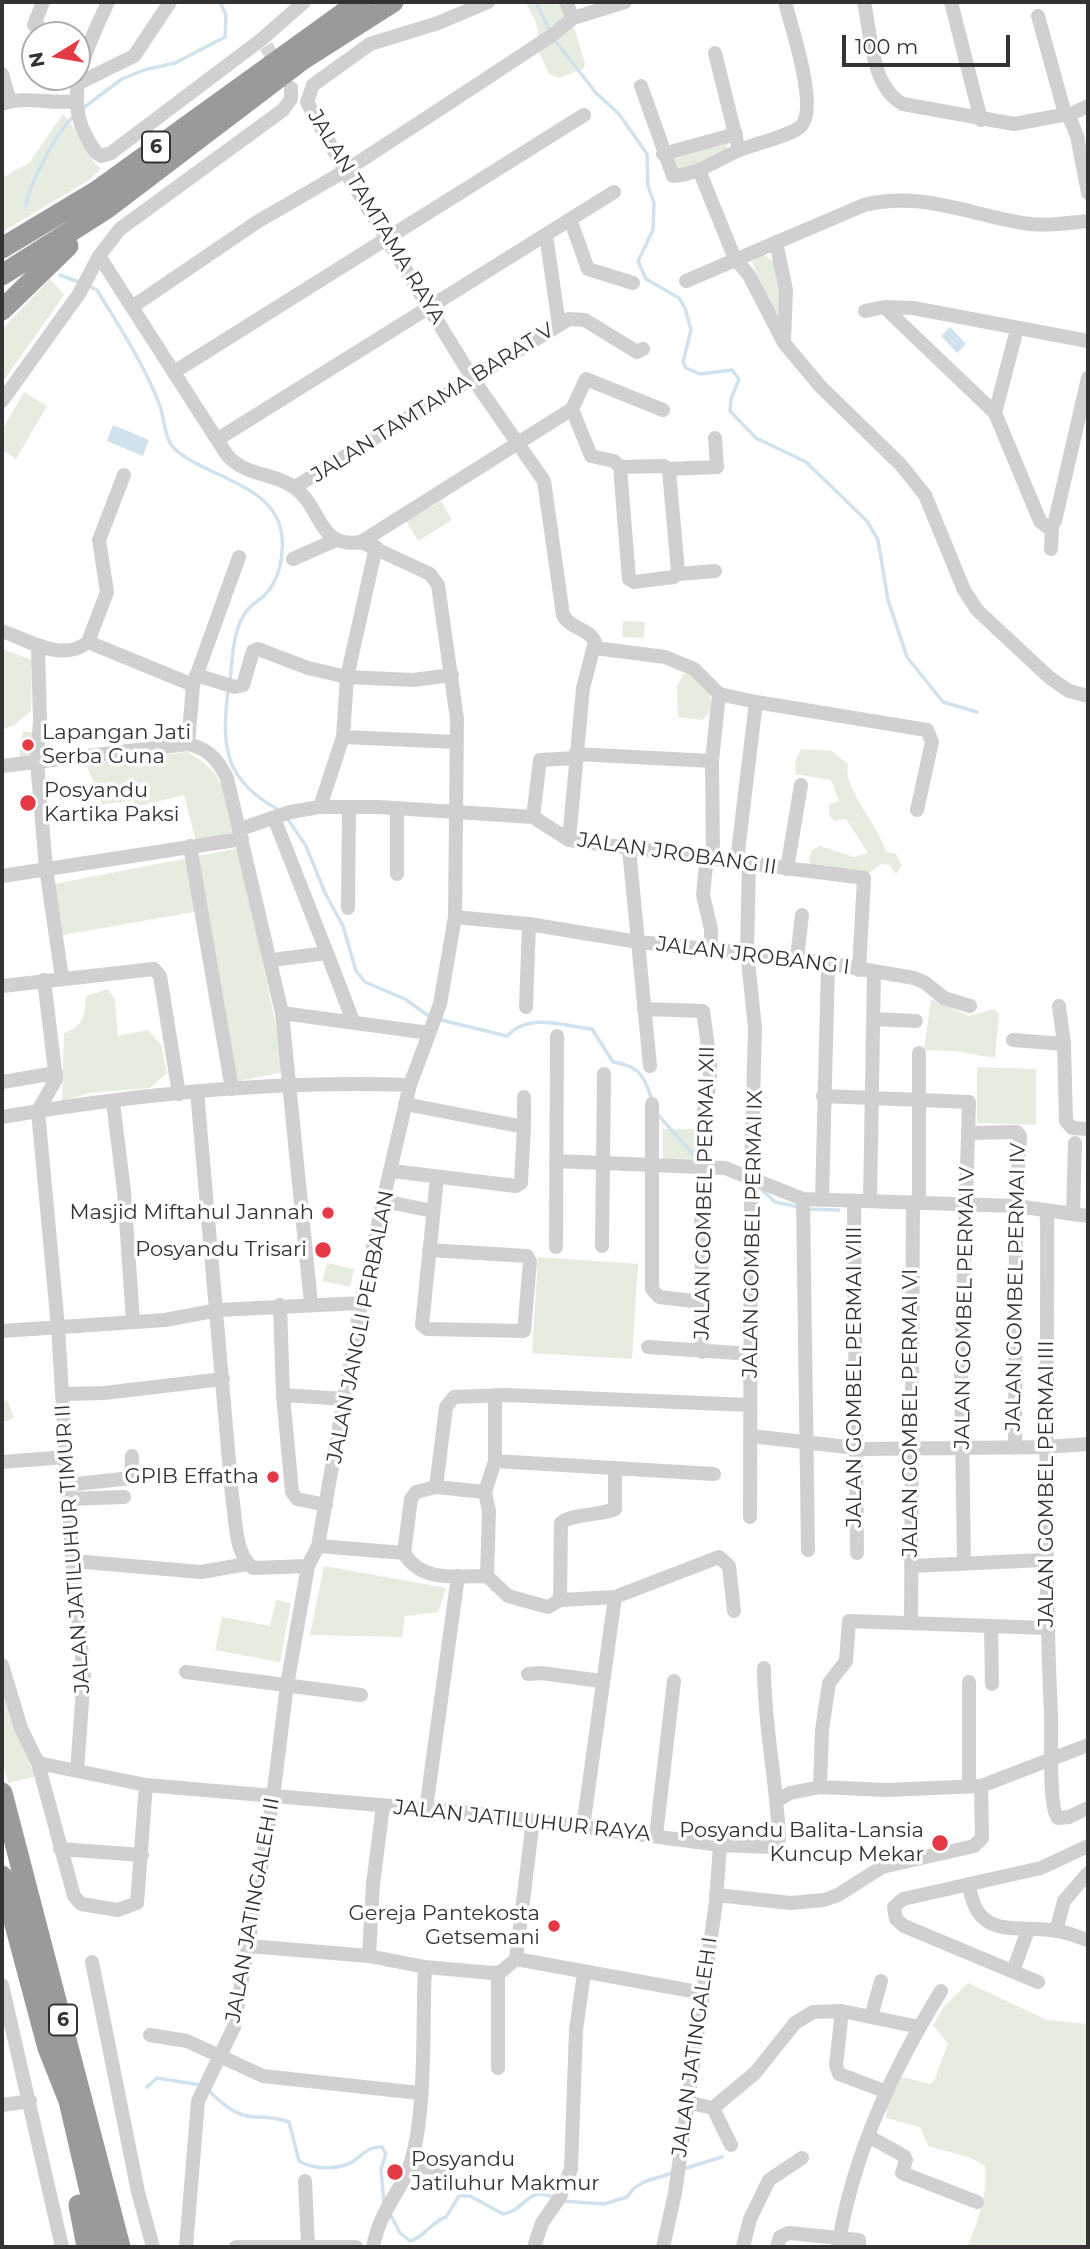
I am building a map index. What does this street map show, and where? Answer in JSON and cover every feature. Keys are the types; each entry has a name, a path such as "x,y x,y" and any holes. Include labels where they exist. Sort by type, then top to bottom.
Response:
{"highway":[{"name":"6","path":"2,248 97,191 359,2"},
{"name":"6","path":"2,275 106,209 302,60 393,2"},
{"name":"6","path":"2,310 106,209"},
{"name":"6","path":"2,1793 120,2247"},
{"name":"6","path":"2,1876 48,2048 69,2101 103,2247"},
{"path":"48,2048 87,2247"},
{"path":"103,2175 120,2206 134,2247"}],"street":[{"path":"35,21 43,2"},
{"path":"91,31 108,2"},
{"path":"91,77 134,56 170,2"},
{"path":"78,91 76,103 79,122 97,154 111,153 264,43 304,2"},
{"name":"JALAN TAMTAMA RAYA","path":"488,2 438,23 370,44 313,85 308,94 308,108 473,379 544,481 564,618 593,637 595,648"},
{"path":"566,2 573,18"},
{"path":"132,307 257,222 345,171 552,35 573,18 625,2"},
{"path":"641,86 671,176 699,170 739,150 798,129 809,110 785,2"},
{"path":"864,2 882,85 893,99 903,104 1014,124 1067,115 1088,106"},
{"path":"951,2 981,120"},
{"path":"1038,16 1067,115 1077,136 1088,193"},
{"path":"715,53 739,150"},
{"path":"2,74 6,102 76,103"},
{"path":"2,401 79,294 100,256 120,229 283,110 291,99 291,88"},
{"path":"174,372 584,115"},
{"path":"663,154 736,134"},
{"path":"699,170 735,258 749,275 784,343 820,386 901,465 925,495 964,590 977,610 1050,678 1069,691 1088,696"},
{"path":"218,439 431,309 614,192"},
{"path":"686,281 864,205 897,198 956,207 1022,223 1088,221"},
{"path":"570,219 588,269 634,283"},
{"path":"545,235 559,325"},
{"path":"776,242 786,290 784,343"},
{"path":"100,256 227,455 239,466 295,487 336,540"},
{"path":"884,307 995,413 1040,521 1047,527 1052,526"},
{"path":"865,311 884,307 913,308 1088,341"},
{"name":"JALAN TAMTAMA BARAT V","path":"295,487 569,319 580,318 637,352 643,349"},
{"path":"995,413 1017,329"},
{"path":"1051,549 1052,526 1088,378"},
{"path":"361,542 452,487 515,442 572,409 583,381 587,379 663,410"},
{"path":"572,409 591,456 614,461 620,467 632,582 715,571"},
{"path":"620,467 717,467 715,438"},
{"path":"668,469 678,574"},
{"path":"2,631 38,645 73,651 88,642 107,592 99,540 124,475"},
{"path":"293,559 336,540 361,542 376,547 347,677 342,737 320,807"},
{"name":"JALAN JANGLI PERBALAN","path":"308,1566 318,1546 361,1303 383,1201 410,1085 433,1023 455,917 454,813 457,742 453,675 435,579 376,547"},
{"path":"188,744 194,680 239,557"},
{"path":"88,642 194,680 230,686 246,682 250,658 253,651 258,649 309,668 347,677 413,680 453,675"},
{"path":"38,645 40,721 37,762 46,868 62,978"},
{"path":"569,840 583,688 595,648 665,657 684,663 694,669 719,694 926,730 932,742 917,810"},
{"path":"711,947 711,929 703,895 710,856 712,761 719,694"},
{"name":"JALAN GOMBEL PERMAI IX","path":"750,1517 751,1176 755,1028 747,951 743,861 756,702"},
{"path":"342,737 457,742"},
{"path":"2,766 188,744 200,747 219,763 227,778 272,960 282,1013 292,1084 311,1304"},
{"path":"533,817 540,760 575,756 712,761"},
{"path":"787,869 800,785"},
{"name":"JALAN JROBANG II","path":"2,876 190,846 241,834 282,815 320,807 397,808 533,817 569,840 629,849 710,856 864,878 859,970"},
{"path":"348,908 349,807"},
{"path":"397,808 397,874"},
{"path":"282,815 327,953 353,1021"},
{"path":"190,846 232,1088"},
{"path":"629,849 650,1066"},
{"path":"797,958 802,915"},
{"name":"JALAN JROBANG I","path":"455,917 529,924 638,942 711,947 797,958 922,981 944,998 970,1006"},
{"path":"526,1007 529,924"},
{"path":"272,960 327,953"},
{"path":"822,1200 828,964"},
{"path":"2,986 154,969 160,976 179,1094"},
{"name":"JALAN GOMBEL PERMAI VIII","path":"870,1201 874,972"},
{"path":"38,1111 54,1085 56,1073 44,980"},
{"path":"1059,1006 1064,1044 1066,1121 1072,1128 1088,1129"},
{"name":"JALAN GOMBEL PERMAI XII","path":"644,1009 703,1011 710,1061 710,1083 703,1116 701,1166 702,1352"},
{"path":"282,1013 353,1021 433,1023"},
{"path":"874,1019 916,1021"},
{"path":"556,1247 557,1036"},
{"path":"1013,1040 1064,1044"},
{"name":"JALAN GOMBEL PERMAI VI","path":"911,1623 911,1448 919,1053"},
{"path":"2,1082 56,1073"},
{"path":"603,1246 604,1074"},
{"path":"2,1117 232,1088 292,1084 410,1085"},
{"path":"197,1091 232,1496 240,1548 247,1564"},
{"path":"823,1096 919,1099"},
{"path":"392,1171 518,1186 521,1183 524,1097"},
{"name":"JALAN GOMBEL PERMAI V","path":"919,1099 968,1101 970,1133 964,1205 961,1449 964,1564"},
{"path":"113,1102 124,1191 133,1321"},
{"path":"405,1104 524,1128"},
{"path":"652,1104 653,1294 702,1302"},
{"name":"JALAN JATILUHUR TIMUR II","path":"38,1111 58,1327 73,1562 84,1675 77,1771"},
{"name":"JALAN GOMBEL PERMAI IV","path":"970,1133 1020,1134 1016,1206 1014,1447"},
{"path":"1073,1214 1075,1143"},
{"path":"556,1161 724,1168 751,1176 778,1191 803,1199 1016,1206 1088,1216"},
{"path":"429,1250 527,1256 530,1262 524,1331 424,1328 421,1322 433,1210 437,1178"},
{"path":"803,1199 808,1550"},
{"path":"383,1201 433,1210"},
{"name":"JALAN GOMBEL PERMAI VIII","path":"854,1201 854,1448 857,1553"},
{"name":"JALAN GOMBEL PERMAI III","path":"1047,1211 1044,1559 1053,1756 1051,1804 1055,1815 1069,1817 1088,1808"},
{"path":"2,1331 174,1318 218,1310 280,1305 361,1303"},
{"path":"280,1305 283,1395 293,1495 297,1499 326,1505"},
{"path":"648,1347 752,1354"},
{"path":"63,1394 104,1393 223,1380"},
{"path":"283,1395 346,1399"},
{"path":"436,1487 448,1402 454,1397 495,1395 750,1405"},
{"path":"487,1576 489,1511 485,1492 495,1461 495,1395"},
{"path":"751,1436 854,1448 961,1449 1088,1444"},
{"path":"69,1492 131,1478 132,1456"},
{"path":"2,1462 66,1457"},
{"path":"495,1461 714,1474"},
{"path":"560,1600 561,1523 566,1519 597,1516 615,1509 615,1469"},
{"path":"485,1492 436,1487 413,1495 404,1553 410,1564 420,1572 487,1576 508,1596 544,1607 560,1600 615,1597 719,1557 729,1566 734,1611"},
{"path":"69,1492 124,1497"},
{"path":"318,1546 404,1553"},
{"path":"911,1566 1044,1559"},
{"path":"73,1562 201,1572 247,1564 261,1570 308,1566"},
{"name":"JALAN JATINGALEH II","path":"186,2247 198,2101 234,2027 274,1798 287,1685 308,1566"},
{"path":"426,1809 458,1576"},
{"path":"583,1826 601,1681 615,1597"},
{"path":"820,1787 827,1694 834,1674 846,1661 848,1622 1047,1628"},
{"path":"991,1626 992,1684"},
{"path":"2,1665 22,1728 37,1763 60,1849 78,1901 86,1906 118,1910 134,1906 139,1899 146,1784"},
{"path":"764,1668 767,1742 778,1800 790,1793 820,1787 886,1790 975,1786 1088,1745"},
{"path":"186,1672 361,1695"},
{"path":"528,1674 541,1673 601,1681"},
{"path":"656,1836 674,1681"},
{"path":"716,1895 791,1903 824,1900 838,1895 882,1867 974,1846 982,1838 975,1786 969,1682"},
{"name":"JALAN JATILUHUR RAYA","path":"37,1763 146,1784 533,1820 720,1845 775,1846 779,1839 778,1800"},
{"path":"369,1956 373,1884 383,1806"},
{"path":"249,1946 369,1956 425,1967 498,1973 516,1958 533,1820"},
{"name":"JALAN JATINGALEH I","path":"663,2247 677,2175 703,1993 720,1845"},
{"path":"1038,1982 904,1926 894,1915 896,1904 904,1899 1041,1868 1088,1846"},
{"path":"60,1849 142,1856"},
{"path":"1056,1931 1065,1901 1088,1873"},
{"path":"969,1884 971,1899 981,1918 1001,1927 1056,1931 1088,1940"},
{"path":"1013,1970 1028,1930"},
{"path":"516,1958 584,1973 703,1993"},
{"path":"92,1962 138,2192 153,2247"},
{"path":"373,2247 386,2207 409,2167 418,2129 425,1967"},
{"path":"498,1973 498,2068"},
{"path":"534,2247 542,2223 559,2199 571,2169 576,2030 584,1973"},
{"path":"871,2017 881,1981"},
{"path":"2,1984 62,2247"},
{"path":"838,2242 858,2157 919,2027 941,1991"},
{"path":"842,2011 836,2065 839,2074 887,2092"},
{"path":"713,2108 755,2073 801,2018 813,2012 842,2011 919,2027"},
{"path":"150,2035 187,2041 263,2076 419,2092"},
{"path":"2,2105 30,2101"},
{"path":"686,2102 713,2108"},
{"path":"713,2108 731,2145"},
{"path":"868,2136 904,2155 906,2160 902,2173 977,2202"},
{"path":"743,2247 750,2219 769,2180 802,2158"},
{"path":"409,2167 445,2168"},
{"path":"304,2181 308,2245"},
{"path":"776,2247 780,2237 789,2233 859,2244"},
{"path":"236,2247 356,2247"}],"shaded area":[{"path":"525,2 561,2 575,30 585,64 583,69 559,78 549,74 538,50 541,46 535,19"},
{"path":"63,114 101,169 89,180 2,232 2,178 29,163"},
{"path":"727,144 727,148 680,171 675,170 672,159"},
{"path":"762,254 775,262 782,304 777,313 771,307 752,262"},
{"path":"50,279 64,295 2,383 2,329"},
{"path":"24,392 47,406 16,459 2,450 2,430"},
{"path":"441,501 452,520 418,541 406,521"},
{"path":"623,621 645,622 644,638 622,637"},
{"path":"2,649 32,660 31,711 14,725 2,730"},
{"path":"692,673 710,691 711,711 702,720 678,717 677,687 683,674"},
{"name":"Lapangan Jati Serba Guna","path":"23,731 36,733 32,759 19,757"},
{"path":"801,749 831,751 848,764 848,774 856,796 886,852 896,854 902,865 896,874 889,865 881,864 867,874 811,869 809,859 812,850 820,846 854,857 868,853 846,819 834,821 829,815 829,805 839,801 831,780 795,774 796,759"},
{"path":"187,752 210,768 217,777 226,796 236,833 196,841 184,795 134,807 134,801 102,804 86,764"},
{"path":"240,848 285,1072 234,1082 199,911 63,935 54,884"},
{"path":"108,989 115,999 118,1036 148,1030 161,1045 167,1073 150,1088 88,1093 62,1102 64,1033 76,1027 82,1019 86,996"},
{"path":"931,999 969,1016 994,1009 999,1013 995,1058 955,1051 924,1050"},
{"path":"977,1067 1036,1069 1036,1125 977,1123"},
{"path":"663,1129 696,1129 697,1160 663,1161"},
{"path":"538,1257 638,1264 632,1359 532,1353"},
{"path":"327,1263 354,1269 350,1287 322,1281"},
{"path":"2,1399 8,1402 14,1418 2,1423"},
{"path":"324,1566 446,1588 438,1612 405,1616 402,1637 310,1635"},
{"path":"276,1600 291,1603 280,1662 215,1650 222,1617 270,1626"},
{"path":"2,1689 35,1777 8,1783 2,1759"},
{"path":"968,1983 1047,2020 1088,2024 1088,2247 967,2247 984,2197 985,2166 971,2158 928,2146 920,2127 886,2118 887,2105 902,2077 930,2084 934,2081 948,2044 933,2025 944,2007"}],"water":[{"path":"950,327 966,344 957,353 941,336"},
{"path":"113,425 149,440 143,456 107,441"}],"waterway":[{"path":"83,108 122,79 144,70 175,63 225,37 226,15 220,2"},
{"path":"536,2 550,32"},
{"path":"554,39 596,93 619,114 647,154 648,186 654,203 653,230 638,261 646,279 679,298 685,308 691,330 683,362 686,368 700,374 732,370 739,379 731,399 730,411 756,438 806,462 867,521 878,540 888,600 907,657 943,702 977,712"},
{"path":"26,206 32,185 45,158 74,116"},
{"path":"60,275 81,283"},
{"path":"88,286 97,290 139,361 160,406 172,446 190,460 255,494 268,505 277,519 282,537 279,568 269,590 249,608 241,621 234,645 230,680"},
{"path":"228,691 225,730 231,761 237,775 247,787 279,810"},
{"path":"287,818 306,846 325,893 343,926 356,971 365,982 405,999 430,1017"},
{"path":"437,1019 507,1036 526,1024 536,1022 592,1029 613,1062 629,1066 639,1073 652,1100"},
{"path":"657,1114 696,1157"},
{"path":"760,1188 775,1202 799,1207"},
{"path":"806,1209 839,1210"},
{"path":"147,2087 157,2078 200,2085"},
{"path":"207,2089 222,2103 241,2114 289,2122 299,2161 310,2166 342,2166 376,2147 382,2147 386,2154 381,2169 384,2204"},
{"path":"683,2169 722,2157"},
{"path":"563,2201 604,2204 627,2197 634,2188 646,2181 673,2173"},
{"path":"390,2214 400,2233 410,2241 446,2217 459,2196 470,2196 503,2214 511,2212 539,2194 556,2199"}],"tunnel":[{"path":"266,46 280,69"}],"place":[{"name":"Lapangan Jati Serba Guna","path":"28,745"},
{"name":"Posyandu Kartika Paksi","path":"28,803"},
{"name":"Masjid Miftahul Jannah","path":"328,1213"},
{"name":"Posyandu Trisari","path":"323,1250"},
{"name":"GPIB Effatha","path":"273,1477"},
{"name":"Posyandu Balita-Lansia Kuncup Mekar","path":"940,1843"},
{"name":"Gereja Pantekosta Getsemani","path":"554,1926"},
{"name":"Posyandu Jatiluhur Makmur","path":"395,2172"}]}
